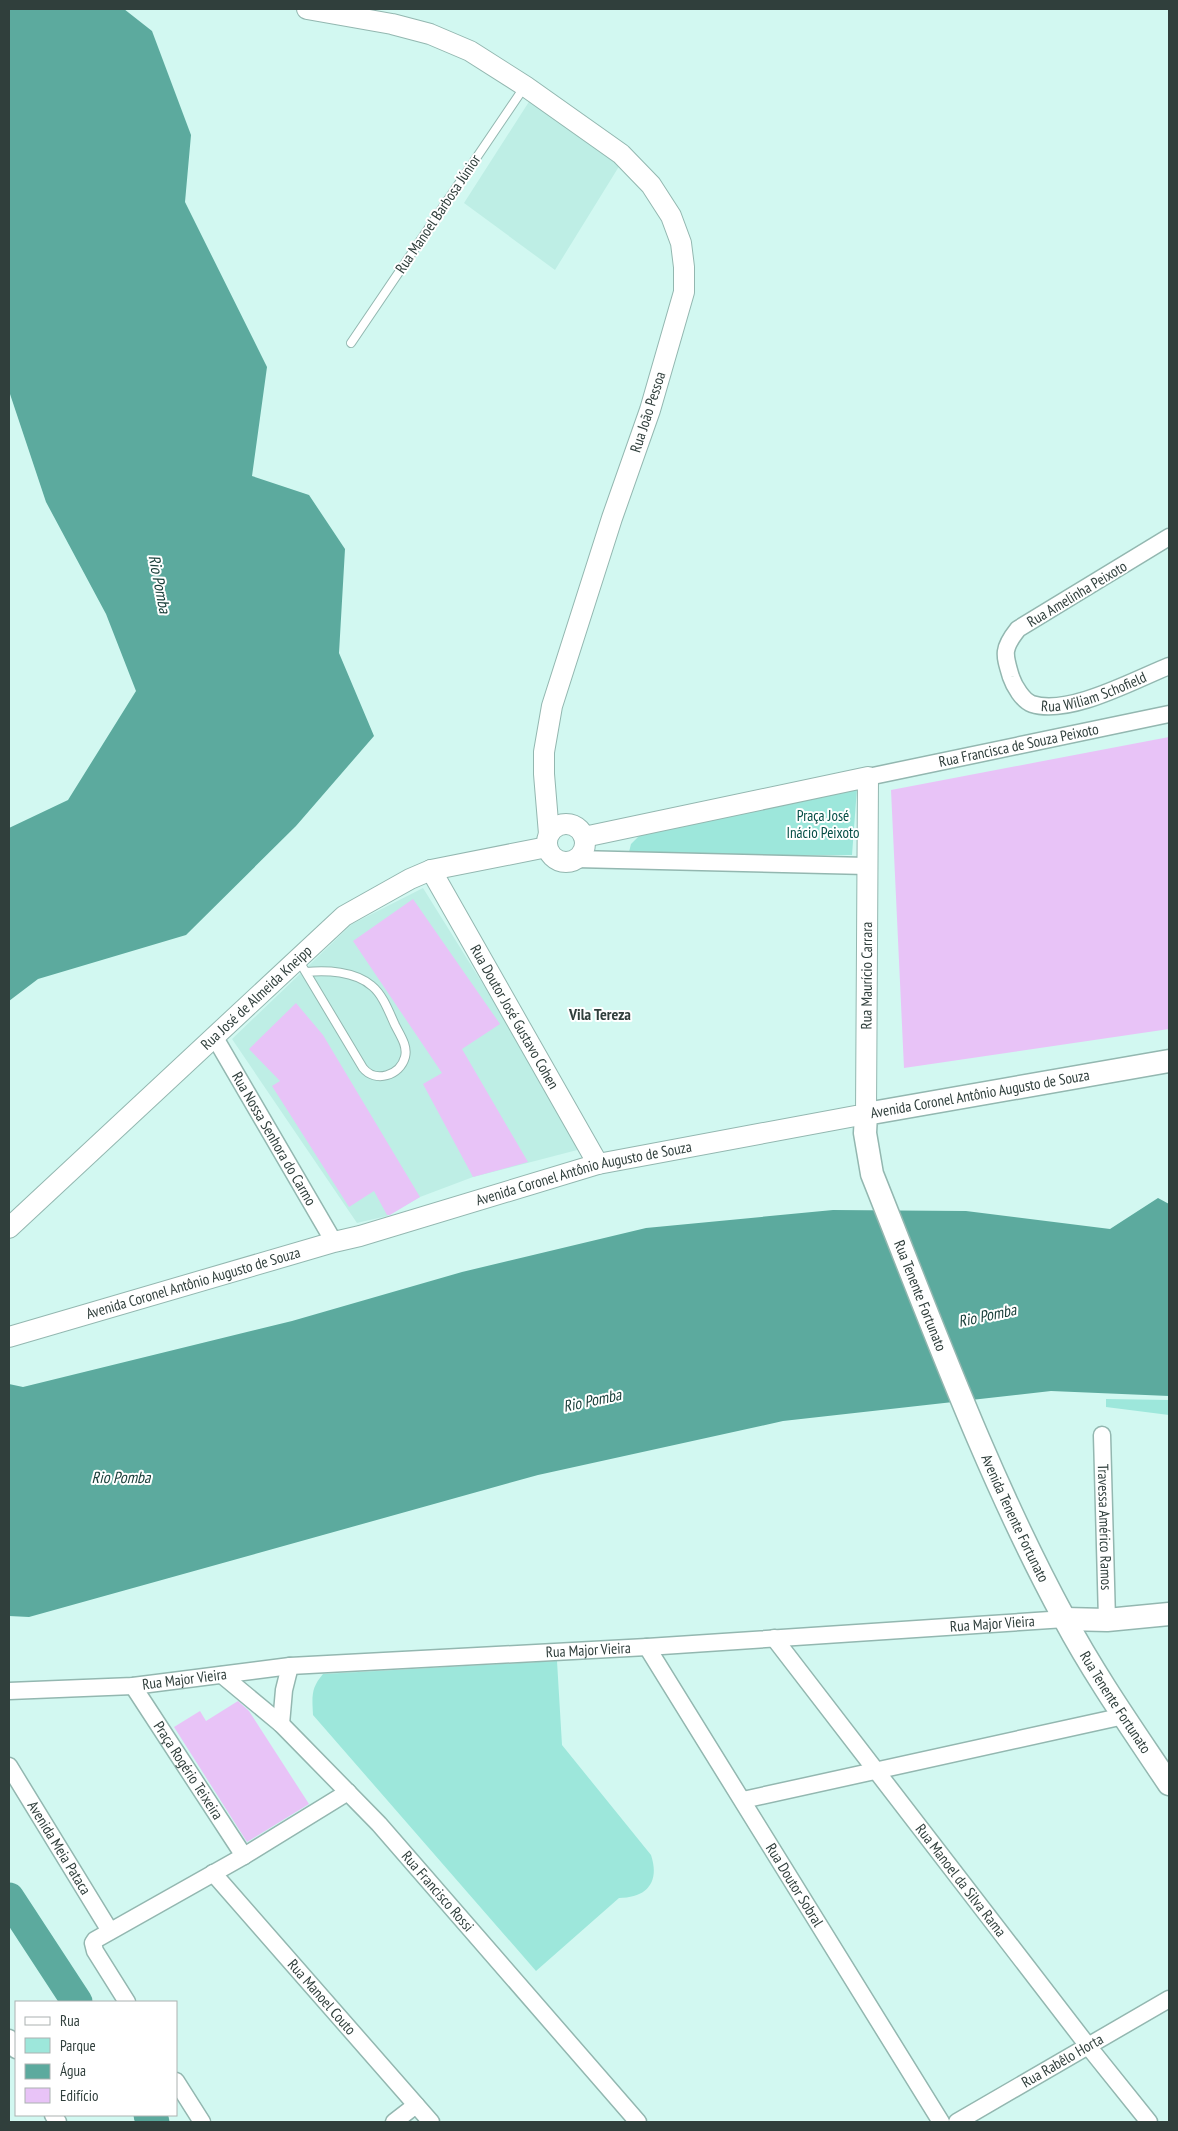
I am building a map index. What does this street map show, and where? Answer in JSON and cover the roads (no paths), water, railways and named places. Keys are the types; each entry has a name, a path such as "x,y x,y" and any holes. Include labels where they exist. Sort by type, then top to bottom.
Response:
{"main road":[{"name":"Avenida Coronel Antônio Augusto de Souza","path":"866,1114 1169,1061"},
{"name":"Rua Maurício Carrara","path":"866,1114 865,1133 872,1174"},
{"name":"Rua Tenente Fortunato","path":"872,1174 969,1417"},
{"name":"Avenida Tenente Fortunato","path":"969,1417 1022,1536 1065,1619"},
{"name":"Rua Major Vieira","path":"1065,1619 1107,1620 1169,1614"},
{"name":"Rua Tenente Fortunato","path":"1065,1619 1124,1716 1169,1784"}],"street":[{"name":"Rua João Pessoa","path":"307,9 392,24 430,34 470,51 524,86 621,154 651,185 671,216 681,243 684,267 684,292 650,410 612,518 552,706 544,752 548,840"},
{"name":"Rua Amelinha Peixoto","path":"1019,692 1012,681 1004,654 1009,641 1018,629 1169,538"},
{"name":"Rua Wiliam Schofield","path":"1019,692 1030,703 1047,707 1067,705 1085,701 1169,666"},
{"name":"Rua Francisca de Souza Peixoto","path":"868,777 1169,714"},
{"path":"867,866 576,859 564,862 558,861 549,853 548,840 558,825 578,831 868,777"},
{"name":"Rua Maurício Carrara","path":"866,1114 868,777"},
{"path":"547,796 578,831 584,850 576,859"},
{"name":"Rua José de Almeida Kneipp","path":"9,1228 214,1036 302,966 344,916 410,878 431,870 548,840"},
{"name":"Rua Doutor José Gustavo Cohen","path":"431,870 598,1164"},
{"name":"Rua Nossa Senhora do Carmo","path":"214,1036 334,1242"},
{"name":"Avenida Coronel Antônio Augusto de Souza","path":"10,1334 360,1236 598,1164 866,1114"},
{"name":"Travessa Américo Ramos","path":"1102,1435 1107,1620"},
{"name":"Rua Major Vieira","path":"9,1691 133,1686 290,1666 647,1647 1065,1619"},
{"name":"Rua Manoel da Silva Rama","path":"774,1638 1088,2046 1149,2122"},
{"name":"Rua Doutor Sobral","path":"647,1647 941,2122"},
{"path":"281,1724 284,1690 290,1666"},
{"name":"Rua Francisco Rossi","path":"222,1675 281,1724 379,1824 638,2122"},
{"name":"Praça Rogério Teixeira","path":"133,1686 244,1856"},
{"path":"743,1800 1124,1716"},
{"name":"Avenida Meia Pataca","path":"9,1766 110,1931"},
{"path":"126,2001 95,1951 93,1943 95,1940 244,1856 348,1792"},
{"name":"Rua Manoel Couto","path":"213,1873 431,2122"},
{"name":"Rua Rabêlo Horta","path":"958,2122 1169,1999"},
{"path":"178,2085 202,2122"},
{"path":"394,2122 416,2106"}],"lane":[{"name":"Rua Manoel Barbosa Júnior","path":"350,343 524,86"},
{"path":"302,966 319,971 347,975 372,986 382,997 405,1044 405,1057 401,1065 393,1073 384,1077 368,1074 302,966"}],"water":[{"name":"Rio Pomba","path":"9,9 124,9 152,31 191,135 185,202 267,367 252,476 309,495 345,549 339,653 374,736 296,826 186,935 38,979 9,1001 9,828 68,800 136,691 106,614 46,502 9,391"},
{"name":"Rio Pomba","path":"1158,1198 1169,1204 1169,1396 1051,1391 783,1421 538,1475 29,1617 9,1616 9,1384 23,1387 292,1321 462,1272 646,1228 833,1210 966,1211 1110,1229"}],"waterway":[{"path":"9,1898 76,2001"},
{"path":"150,2116 154,2122"}],"district":[{"name":"Vila Tereza","path":"600,1014"}],"park label":[{"name":"Praça José Inácio Peixoto","path":"823,824"}]}
